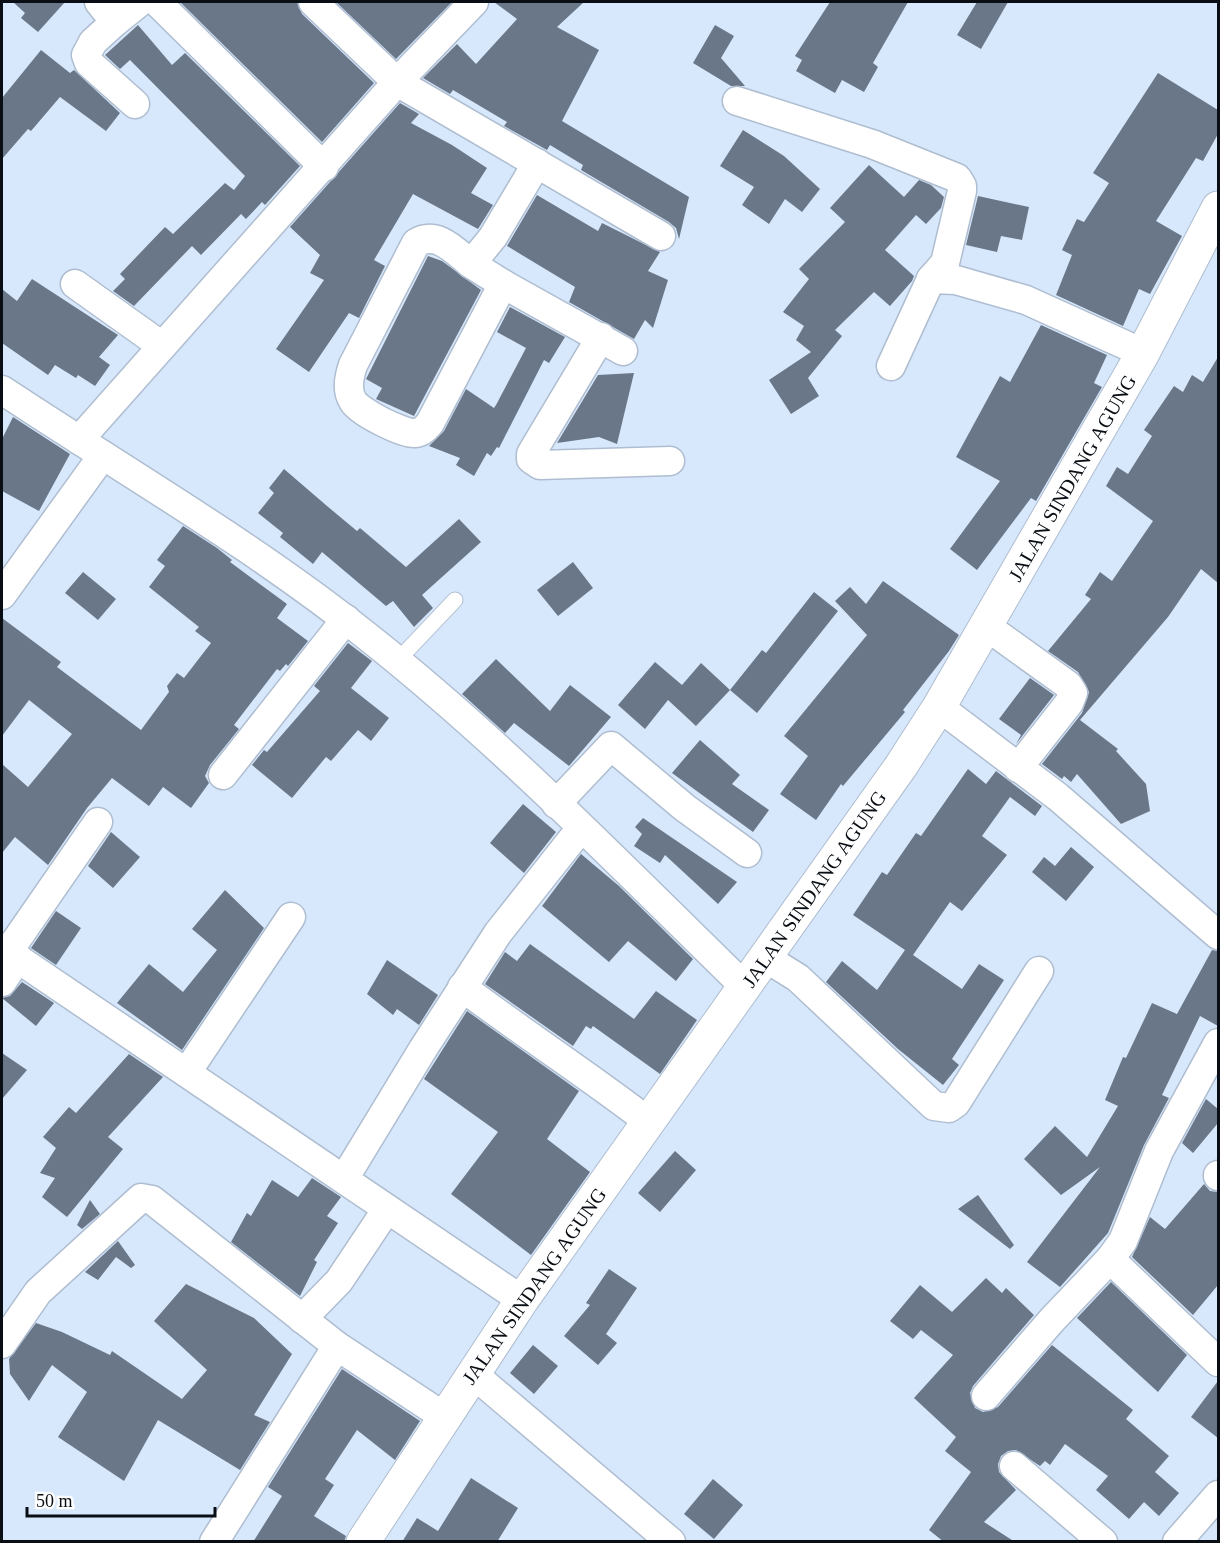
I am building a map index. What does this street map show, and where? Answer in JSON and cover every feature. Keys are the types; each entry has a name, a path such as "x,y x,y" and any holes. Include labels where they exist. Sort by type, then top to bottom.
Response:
{"main road":[{"name":"JALAN SINDANG AGUNG","path":"363,1542 443,1416 522,1300 901,766 986,626 1143,353 1218,208"}],"street":[{"path":"135,104 89,63 86,55 107,12 140,2"},
{"path":"158,2 324,166"},
{"path":"313,2 397,82 661,236"},
{"path":"79,440 397,82 474,2"},
{"path":"737,100 872,144 957,178 962,186 945,263 931,279 891,366"},
{"path":"471,264 493,237 537,163"},
{"path":"502,284 430,423 424,430 417,434 406,432 364,412 353,402 349,391 353,365 416,243 432,238 443,242 502,284 612,344 531,454 531,459 540,465 670,461"},
{"path":"931,279 956,280 1026,300 1143,353"},
{"path":"75,284 162,346"},
{"path":"2,390 306,589 398,660 556,804 745,987"},
{"path":"2,596 103,455"},
{"path":"223,775 346,619"},
{"path":"986,626 1068,685 1073,693 1069,703 1018,768"},
{"path":"939,706 1058,797 1218,935"},
{"path":"556,804 611,746 685,808 747,853"},
{"path":"2,982 9,952 98,822"},
{"path":"344,1179 462,987 498,933 581,828"},
{"path":"187,1072 291,916"},
{"path":"9,952 522,1300"},
{"path":"766,958 798,978 934,1106 944,1108 956,1104 1039,971"},
{"path":"462,987 510,1023 570,1062 649,1122"},
{"path":"986,1396 1052,1320 1110,1259 1123,1241 1135,1217 1159,1151 1218,1043"},
{"path":"2,1344 38,1292 141,1198 152,1200 337,1346 443,1416"},
{"path":"302,1319 339,1281 387,1209"},
{"path":"1110,1259 1218,1362"},
{"path":"214,1542 337,1346"},
{"path":"472,1373 671,1542"},
{"path":"1014,1466 1102,1542"},
{"path":"1177,1542 1218,1495"}],"lane":[{"path":"398,660 455,600"}],"building":[{"path":"13,2 65,2 38,32 21,18 25,13"},
{"path":"180,2 297,2 302,14 374,83 322,142"},
{"path":"336,2 452,2 396,59"},
{"path":"494,2 584,2 557,27 599,50 562,121 689,197 679,239 676,228 669,222 581,170 583,165 550,145 547,150 504,126 507,122 453,90 450,94 423,78 457,44 476,64 517,19"},
{"path":"830,2 908,2 873,63 878,67 864,92 842,80 835,93 796,71 802,60 795,56"},
{"path":"977,2 1008,2 981,49 957,35"},
{"path":"138,25 172,65 185,53 300,166 265,205 262,202 246,219 241,214 201,255 192,246 134,306 113,291 125,279 120,274 165,227 173,234 225,183 234,190 245,176 130,60 120,69 105,55"},
{"path":"715,25 734,36 721,58 745,86 731,86 693,63"},
{"path":"41,50 70,73 74,70 120,113 106,131 60,97 31,131 28,129 2,159 2,98"},
{"path":"1158,73 1218,110 1218,134 1203,161 1196,158 1156,221 1182,236 1150,294 1139,289 1123,326 1056,295 1072,255 1062,250 1077,219 1084,222 1109,183 1093,173"},
{"path":"400,103 419,114 411,123 452,145 487,168 471,193 493,205 478,229 413,194 374,260 385,266 359,318 349,313 309,372 276,349 324,280 310,273 320,255 290,227"},
{"path":"743,130 784,156 820,189 802,212 785,199 769,224 742,205 754,187 720,166"},
{"path":"869,165 904,197 919,180 931,185 944,197 941,208 926,224 916,215 885,250 914,276 912,281 890,306 874,292 835,330 842,336 808,378 819,396 791,414 769,380 811,352 796,340 804,326 783,312 809,279 799,269 845,222 830,208"},
{"path":"537,195 598,231 602,223 660,252 648,271 668,280 653,328 645,320 634,339 569,302 575,287 507,246"},
{"path":"978,196 1029,207 1022,240 1001,236 997,252 966,245"},
{"path":"428,256 442,261 481,290 414,416 376,399 382,388 366,379"},
{"path":"32,279 118,335 99,357 110,365 95,386 78,375 76,378 55,365 48,375 2,343 2,289 17,301"},
{"path":"510,307 565,337 549,363 544,360 499,448 497,447 491,456 487,453 474,476 456,465 460,458 429,446 444,431 466,389 494,408 496,405 526,348 497,332"},
{"path":"1041,325 1107,355 1094,383 1102,387 1036,501 1031,498 977,570 950,549 1000,481 956,457 1000,376 1010,382"},
{"path":"1218,357 1218,583 1201,569 1168,617 1080,720 1118,749 1116,751 1146,784 1150,811 1121,824 1077,774 1071,782 1064,776 1062,779 1042,764 1082,713 1089,692 1078,672 1048,651 1091,599 1085,595 1100,572 1112,581 1153,521 1106,486 1117,467 1128,474 1152,436 1144,430 1174,386 1183,392 1192,375 1203,382"},
{"path":"634,373 617,444 599,437 557,443 598,375"},
{"path":"13,417 70,454 39,511 2,491 2,439"},
{"path":"284,469 357,531 360,528 406,567 459,519 481,542 422,595 433,608 414,627 393,601 386,606 322,552 313,564 280,537 283,533 258,513 274,493 269,488"},
{"path":"183,526 217,548 232,560 230,562 287,604 277,618 308,641 288,666 286,664 280,671 277,669 234,725 239,729 210,765 205,776 209,783 191,808 163,787 149,806 112,778 87,808 48,865 15,837 2,853 2,764 28,787 72,734 29,700 2,736 2,618 61,662 57,667 141,730 169,692 167,686 177,673 184,678 211,643 195,631 199,627 149,587 165,566 157,560"},
{"path":"573,562 593,588 558,616 537,590"},
{"path":"83,572 116,599 98,620 65,593"},
{"path":"883,581 959,635 903,710 905,712 843,786 841,784 816,820 780,794 808,756 784,736 867,635 835,601 850,587 866,604"},
{"path":"814,592 838,611 757,713 730,690 762,650 766,653"},
{"path":"348,643 372,661 351,688 389,718 371,741 358,730 331,761 326,757 292,798 252,765 264,750 267,752 320,691 314,686"},
{"path":"496,659 550,711 570,685 611,717 569,766 514,723 505,733 462,694"},
{"path":"655,662 682,685 701,663 730,690 696,726 668,700 645,729 618,705"},
{"path":"1030,678 1054,695 1016,744 1021,735 999,719"},
{"path":"700,740 740,775 732,784 769,810 753,832 672,773"},
{"path":"968,769 986,784 996,771 1042,806 1035,816 1010,797 982,836 1007,855 962,911 950,902 913,955 962,989 979,964 1004,980 952,1059 959,1065 943,1085 898,1049 826,982 842,961 877,990 905,950 853,915 882,872 887,875 916,833 921,836"},
{"path":"523,804 556,832 524,873 490,843"},
{"path":"643,818 737,882 718,904 665,855 660,863 634,846 642,834 635,827"},
{"path":"111,832 140,857 113,888 88,866"},
{"path":"1071,847 1094,867 1066,901 1032,872 1044,857 1055,866"},
{"path":"581,854 619,886 693,959 676,981 628,941 609,962 542,906"},
{"path":"225,890 264,928 182,1050 117,1003 149,964 183,992 217,950 192,929"},
{"path":"56,911 81,928 56,965 31,948"},
{"path":"530,944 634,1019 656,991 697,1020 660,1074 593,1026 591,1029 586,1026 573,1046 485,984 505,952 517,961"},
{"path":"1212,950 1218,951 1218,1026 1200,1016 1162,1095 1169,1098 1144,1145 1108,1233 1060,1287 1027,1262 1100,1167 1061,1195 1024,1159 1055,1126 1087,1157 1118,1106 1105,1100 1123,1057 1126,1058 1152,1003 1177,1014"},
{"path":"387,960 438,995 419,1025 397,1009 393,1015 367,994"},
{"path":"22,982 54,1003 36,1026 2,998 10,996"},
{"path":"467,1011 579,1091 547,1139 590,1172 531,1255 451,1194 498,1132 424,1079"},
{"path":"2,1053 27,1070 2,1099"},
{"path":"129,1054 163,1077 108,1137 123,1149 67,1217 42,1197 55,1178 40,1173 56,1148 43,1137 69,1107 76,1113"},
{"path":"1206,1099 1218,1109 1218,1123 1193,1153 1182,1143"},
{"path":"675,1151 696,1170 660,1212 638,1193"},
{"path":"312,1178 341,1197 327,1216 338,1223 314,1260 317,1262 300,1296 231,1242 247,1213 251,1216 272,1180 298,1197"},
{"path":"1204,1184 1210,1191 1218,1192 1218,1285 1193,1315 1132,1257 1150,1217 1165,1229"},
{"path":"978,1195 1014,1245 1010,1249 958,1209"},
{"path":"90,1200 100,1214 82,1229 77,1225"},
{"path":"118,1241 135,1265 131,1268 116,1257 98,1280 85,1272"},
{"path":"609,1269 637,1288 606,1334 617,1343 598,1365 564,1336 590,1305 586,1303"},
{"path":"986,1278 1002,1293 1006,1288 1034,1315 973,1386 970,1393 975,1408 983,1412 998,1407 1052,1345 1133,1410 1126,1419 1169,1456 1155,1472 1179,1493 1159,1516 1144,1502 1129,1519 1096,1490 1108,1476 1065,1444 1050,1465 1045,1461 1040,1466 1016,1450 1008,1451 1001,1456 998,1464 999,1472 1016,1490 984,1522 1015,1542 944,1542 929,1530 971,1472 945,1451 956,1437 914,1398 953,1355 921,1330 913,1339 890,1321 920,1285 952,1312"},
{"path":"1111,1282 1187,1355 1158,1392 1077,1318"},
{"path":"186,1284 254,1318 292,1354 254,1415 270,1422 240,1470 158,1420 124,1481 58,1437 87,1392 52,1365 29,1401 10,1374 9,1359 36,1323 62,1332 110,1355 112,1351 182,1399 207,1370 154,1321"},
{"path":"533,1345 558,1366 534,1394 510,1373"},
{"path":"342,1369 420,1421 395,1460 357,1430 325,1479 334,1485 314,1516 346,1536 344,1542 253,1542 282,1496 268,1487"},
{"path":"1218,1381 1218,1438 1191,1417"},
{"path":"471,1478 518,1508 497,1542 402,1542 417,1518 438,1531"},
{"path":"713,1479 743,1505 714,1539 684,1514"}]}
